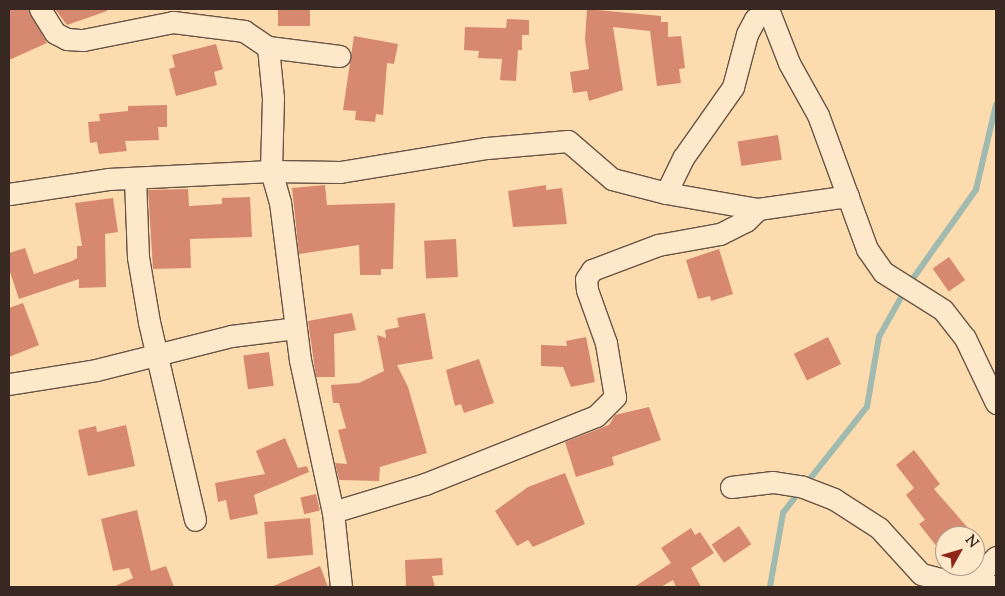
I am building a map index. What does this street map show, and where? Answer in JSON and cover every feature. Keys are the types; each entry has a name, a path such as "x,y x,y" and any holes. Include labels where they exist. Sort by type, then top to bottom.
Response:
{"street":[{"path":"40,9 56,33 66,39 83,40 173,22 244,31 268,47 339,56"},
{"path":"666,193 683,158 733,87 747,34 755,19 767,9 789,63 818,115 868,250 883,272 943,310 965,338 996,403"},
{"path":"268,47 273,98 271,171 280,202 296,328 333,512 341,587"},
{"path":"9,194 135,179 271,171 340,172 487,148 568,141 612,179 666,193 758,209 848,196"},
{"path":"135,179 138,257 156,354 195,520"},
{"path":"333,512 425,484 596,416 615,397 606,343 587,290 586,279 592,270 658,245 720,234 758,209"},
{"path":"9,384 96,370 240,334 296,328"},
{"path":"731,487 773,482 803,487 834,499 879,528 921,574 970,585 996,587"},
{"path":"970,585 996,558"}],"building":[{"path":"9,9 28,9 47,43 9,60"},
{"path":"55,9 107,9 107,11 67,25"},
{"path":"278,9 310,9 310,26 278,26"},
{"path":"587,9 661,16 661,22 668,22 668,37 681,36 685,68 679,69 681,83 657,86 650,31 613,27 623,90 589,101 587,91 573,93 570,72 589,69 585,40"},
{"path":"507,19 529,20 529,35 522,35 522,50 518,50 516,81 500,80 502,59 478,58 479,51 464,50 465,27 506,28"},
{"path":"354,36 398,44 394,64 387,63 383,115 376,114 375,122 355,120 356,111 343,110"},
{"path":"216,44 223,69 214,72 217,85 176,96 169,69 175,67 172,55"},
{"path":"167,105 167,127 158,127 159,140 125,141 127,151 99,154 97,142 90,143 88,122 100,121 99,114 128,111 128,106"},
{"path":"778,135 782,160 741,166 738,141"},
{"path":"325,185 327,205 395,203 393,269 381,269 381,275 360,275 359,245 299,254 292,188"},
{"path":"546,185 546,190 562,188 567,224 513,227 508,191"},
{"path":"188,189 189,206 222,204 222,198 250,197 252,237 190,239 191,268 153,269 148,190"},
{"path":"113,198 118,232 105,234 106,287 79,288 79,279 19,299 9,269 9,253 25,248 34,274 72,261 77,258 77,246 82,246 75,203"},
{"path":"456,239 458,277 426,279 424,241"},
{"path":"719,249 733,294 711,301 710,296 698,299 686,260"},
{"path":"949,257 965,280 949,291 933,268"},
{"path":"23,303 39,345 9,357 9,308"},
{"path":"352,313 356,330 334,334 335,377 316,377 308,321"},
{"path":"425,313 433,359 397,365 408,387 427,453 380,467 379,481 339,480 335,463 347,464 338,430 346,428 339,403 333,403 331,385 359,383 384,371 377,335 386,338 385,330 399,327 397,318"},
{"path":"586,337 595,382 571,387 563,367 541,366 541,345 567,346 566,341"},
{"path":"828,337 841,364 807,381 794,354"},
{"path":"269,352 274,386 248,389 243,356"},
{"path":"479,359 494,403 464,413 461,404 455,406 446,370"},
{"path":"649,407 661,440 612,457 614,465 576,477 565,442 609,425 615,415"},
{"path":"126,425 135,466 88,476 78,430 96,426 97,432"},
{"path":"285,438 298,468 307,466 309,472 254,495 258,514 230,520 226,500 218,502 215,483 265,474 256,451"},
{"path":"914,450 940,484 934,489 966,526 935,526 935,544 919,524 925,520 906,495 914,488 896,465"},
{"path":"565,473 585,524 533,547 528,540 517,546 495,511 528,487"},
{"path":"316,494 320,511 304,514 300,498"},
{"path":"137,510 151,571 166,566 174,587 113,587 133,578 129,568 113,571 101,519"},
{"path":"310,518 313,555 267,559 264,522"},
{"path":"739,526 751,544 724,563 712,544"},
{"path":"691,528 695,535 700,532 714,553 691,568 701,587 676,587 673,580 661,587 634,587 671,563 661,548"},
{"path":"442,558 443,575 432,576 435,587 406,587 405,560"},
{"path":"320,566 328,587 271,587"}],"waterway":[{"path":"806,484 867,407 879,337 907,287 976,190 996,105"},
{"path":"770,587 783,513 800,491"}]}
